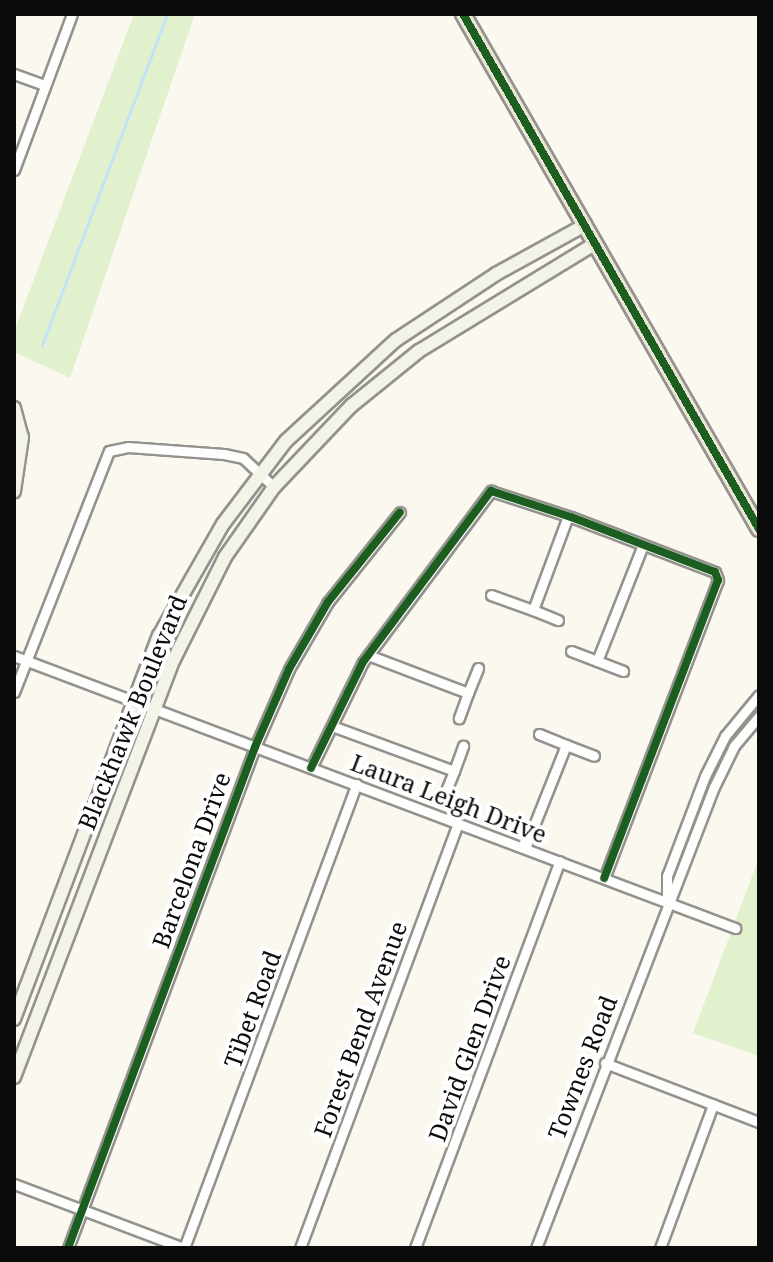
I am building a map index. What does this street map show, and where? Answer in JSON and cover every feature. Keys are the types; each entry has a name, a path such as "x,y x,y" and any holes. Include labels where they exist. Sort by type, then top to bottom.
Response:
{"main road":[{"path":"463,14 759,529"},
{"name":"Blackhawk Boulevard","path":"14,1020 134,702 187,579 261,473 286,441 364,368 439,309 585,225"},
{"name":"Blackhawk Boulevard","path":"14,1077 152,708 194,613 274,487 378,383 507,295 596,243"},
{"path":"496,274 507,295"},
{"path":"364,368 378,383"},
{"path":"14,408 22,454 14,491"},
{"path":"54,914 73,921"},
{"path":"14,1020 33,1029"}],"street":[{"path":"14,170 72,14"},
{"path":"14,74 45,85"},
{"path":"14,692 109,451 128,447 243,458 274,487"},
{"path":"311,768 368,655 491,491 568,516 715,572 718,580 604,878"},
{"name":"Barcelona Drive","path":"68,1248 255,747 289,669 328,602 400,512"},
{"path":"533,610 568,516"},
{"path":"597,661 643,545"},
{"path":"491,595 558,620"},
{"path":"571,651 623,671"},
{"path":"368,655 468,693"},
{"name":"Laura Leigh Drive","path":"14,656 735,928"},
{"path":"459,718 478,668"},
{"name":"Townes Road","path":"667,901 667,876 705,776 725,736 759,695"},
{"name":"Townes Road","path":"536,1248 667,901 723,765 759,716"},
{"path":"332,726 454,771"},
{"path":"539,734 594,756"},
{"path":"525,848 566,745"},
{"path":"444,796 463,746"},
{"name":"Tibet Road","path":"184,1248 357,784"},
{"name":"Forest Bend Avenue","path":"300,1248 458,823"},
{"name":"David Glen Drive","path":"415,1248 560,861"},
{"path":"605,1063 759,1122"},
{"path":"660,1248 713,1105"},
{"path":"14,1184 184,1248"}],"green space":[{"path":"134,14 195,14 70,378 14,352 14,332"},
{"path":"759,858 759,1056 693,1033"}],"waterway":[{"path":"42,345 167,14"}],"cycle path":[{"path":"463,14 759,529"},
{"path":"311,768 363,662 491,491 571,517 715,572 718,580 604,878"},
{"path":"68,1248 255,747 289,669 328,602 400,512"}]}
